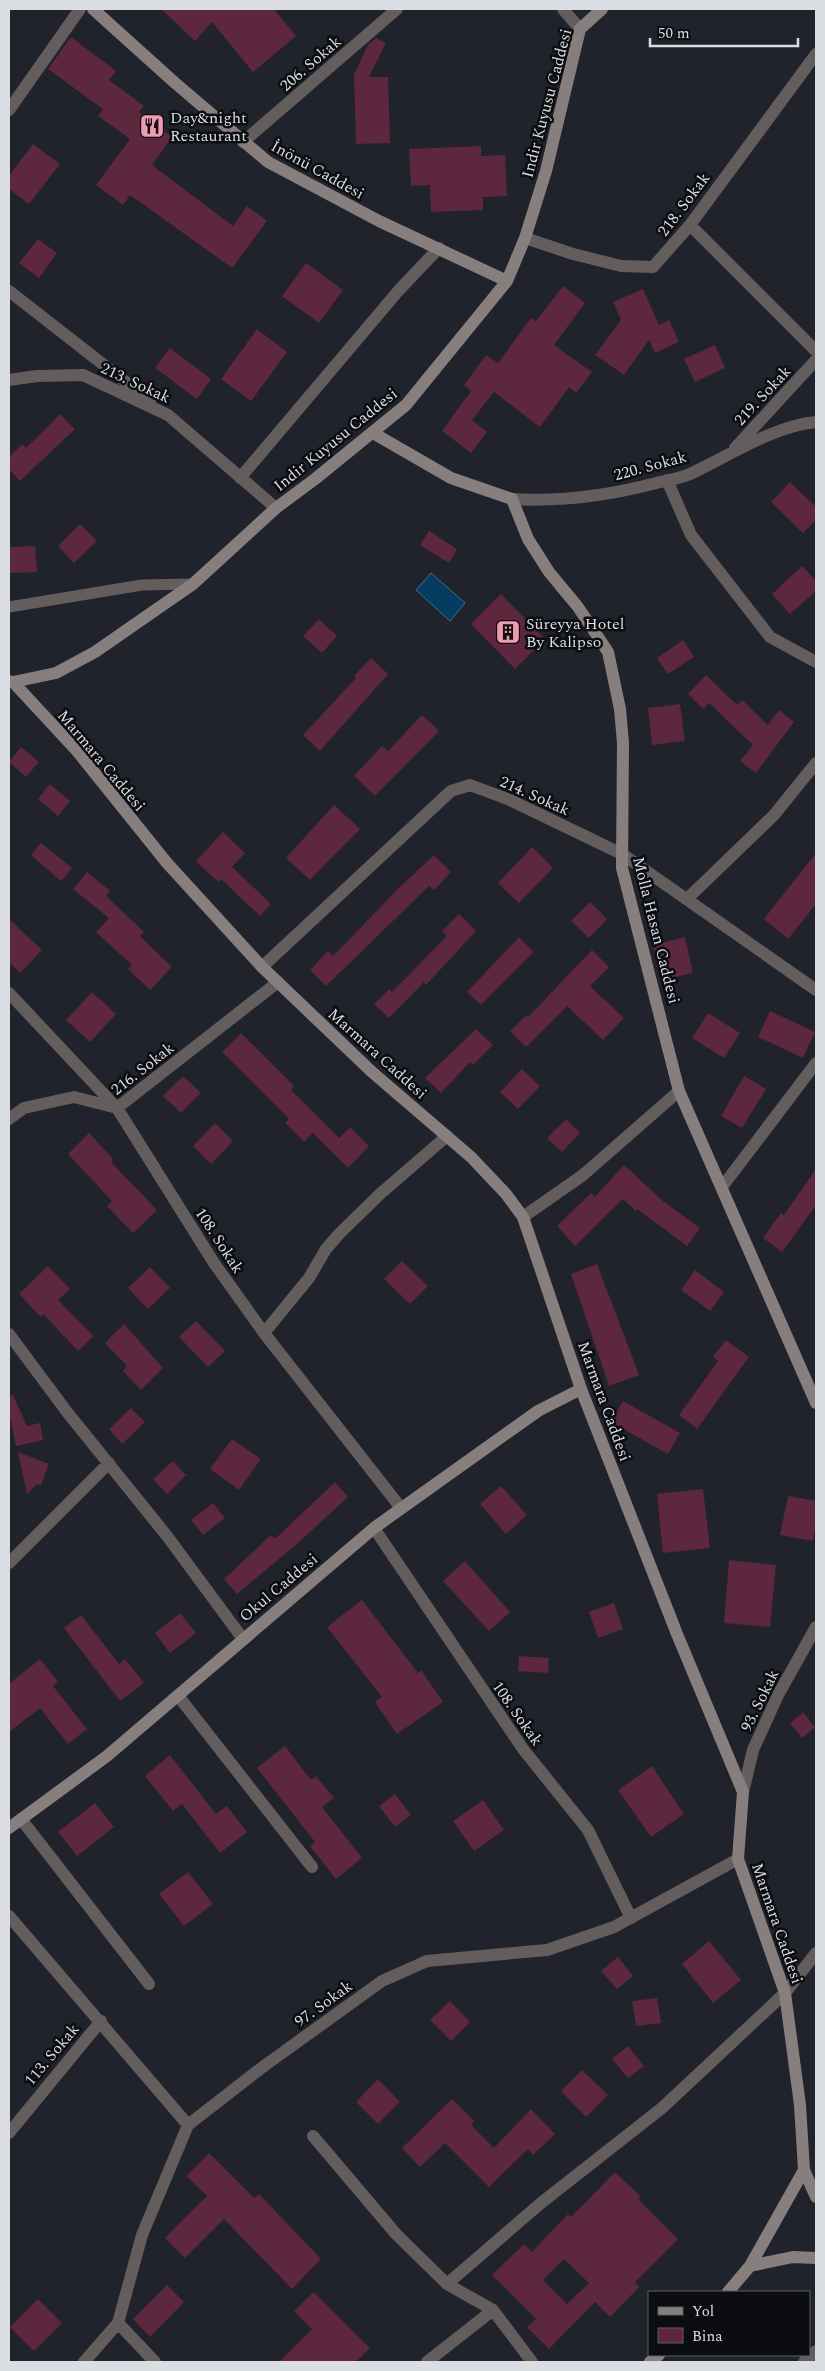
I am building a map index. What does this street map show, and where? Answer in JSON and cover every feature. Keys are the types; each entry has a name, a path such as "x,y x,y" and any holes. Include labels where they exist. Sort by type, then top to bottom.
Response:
{"street":[{"path":"9,110 80,9"},
{"name":"İnönü Caddesi","path":"93,9 268,162 379,221 506,281"},
{"name":"206. Sokak","path":"243,142 397,9"},
{"path":"563,9 580,29"},
{"name":"Indir Kuyusu Caddesi","path":"11,682 56,674 95,652 193,584 276,508 406,405 506,281 525,238 546,171 580,29 602,9"},
{"name":"218. Sokak","path":"525,238 573,254 621,266 653,267 690,225 816,54"},
{"path":"690,225 816,351"},
{"path":"240,478 400,290 439,248"},
{"path":"9,291 168,415"},
{"name":"219. Sokak","path":"732,452 816,360"},
{"name":"213. Sokak","path":"9,380 37,376 83,375 168,415 276,508"},
{"name":"220. Sokak","path":"512,499 546,501 631,490 688,475 732,452 803,423 816,422"},
{"path":"373,432 451,478 512,499"},
{"path":"667,480 691,535 770,637 816,662"},
{"name":"Molla Hasan Caddesi","path":"512,499 534,547 549,572 578,607 608,652 620,709 623,743 622,868 679,1091 816,1403"},
{"name":"Marmara Caddesi","path":"11,682 77,751 167,863 262,967 372,1072 447,1136 494,1182 523,1217 581,1389 677,1634 743,1792 738,1859 785,1993 800,2105 804,2170"},
{"path":"688,898 774,815 816,763"},
{"name":"214. Sokak","path":"262,967 451,791 470,785 510,800 622,854 688,898 816,990"},
{"name":"216. Sokak","path":"9,1119 24,1108 74,1097 117,1108 278,982"},
{"name":"108. Sokak","path":"9,993 117,1108 214,1263 264,1332 401,1508"},
{"path":"722,1187 816,1063"},
{"path":"523,1217 583,1175 679,1091"},
{"path":"264,1332 300,1290 339,1234 380,1194 447,1136"},
{"path":"11,1343 167,1536 242,1639"},
{"name":"Okul Caddesi","path":"9,1828 107,1756 179,1697 242,1639 374,1528 538,1411 581,1389"},
{"path":"9,1563 109,1463"},
{"name":"108. Sokak","path":"374,1528 523,1749 588,1830 631,1918"},
{"name":"93. Sokak","path":"743,1792 752,1750 778,1695 816,1627"},
{"path":"179,1697 312,1867"},
{"path":"21,1819 150,1984"},
{"name":"97. Sokak","path":"84,2362 118,2324 142,2235 188,2125 286,2050 382,1981 428,1960 547,1950 614,1927 738,1859"},
{"path":"9,1916 101,2021 188,2125"},
{"path":"447,2284 541,2202 662,2108 785,1993 816,1953"},
{"name":"113. Sokak","path":"9,2133 101,2021"},
{"path":"313,2136 396,2234 447,2284 493,2310 532,2362"},
{"path":"804,2170 816,2197"},
{"path":"729,2291 750,2266 787,2204 804,2170"},
{"path":"750,2266 793,2257 816,2258"},
{"path":"427,2362 493,2310"},
{"path":"118,2324 155,2362"},
{"path":"804,2362 816,2351"}],"lane":[{"path":"9,607 142,585 193,584"}],"water":[{"path":"431,573 465,603 450,621 416,590"}],"building":[{"path":"161,9 274,9 296,36 253,72 212,22 195,41"},
{"path":"71,37 116,71 109,80 144,106 139,112 172,137 152,165 233,226 247,206 267,221 232,268 130,195 123,205 96,185 130,139 98,116 103,109 48,69"},
{"path":"376,38 386,43 369,77 388,77 390,143 356,144 354,74 368,45"},
{"path":"33,144 60,164 29,204 9,189 9,176"},
{"path":"481,146 481,156 505,155 507,196 483,197 483,210 431,212 430,185 411,186 409,149"},
{"path":"38,239 57,253 39,278 19,263"},
{"path":"306,263 343,290 319,323 282,296"},
{"path":"563,286 585,303 554,345 592,372 576,393 569,387 540,427 494,392 472,420 487,432 471,453 442,431 471,391 464,385 486,355 498,363 531,318 536,321"},
{"path":"643,289 659,325 669,320 679,342 655,353 649,340 624,375 595,355 621,320 613,302"},
{"path":"257,329 287,352 251,401 221,379"},
{"path":"715,345 725,368 695,382 684,359"},
{"path":"170,348 211,379 197,399 155,368"},
{"path":"60,414 75,429 20,481 9,469 9,457 22,444 26,448"},
{"path":"790,482 816,507 816,520 803,533 771,502"},
{"path":"80,524 97,541 74,563 58,546"},
{"path":"429,531 457,549 449,563 420,545"},
{"path":"35,546 37,572 9,573 9,547"},
{"path":"802,566 816,581 816,591 790,614 772,594"},
{"name":"Süreyya Hotel By Kalipso","path":"501,594 545,639 515,669 471,624"},
{"path":"319,619 337,636 322,653 303,636"},
{"path":"683,640 694,657 668,674 657,658"},
{"path":"371,658 388,674 320,751 303,735 356,678 354,676"},
{"path":"706,675 737,705 742,700 768,725 779,710 794,722 756,773 740,761 753,745 709,703 703,709 688,694"},
{"path":"680,704 685,741 652,745 648,708"},
{"path":"422,715 439,731 375,796 354,776 382,746 388,751"},
{"path":"21,747 39,762 26,777 9,762"},
{"path":"50,784 70,801 58,816 38,799"},
{"path":"334,805 360,829 310,880 286,858"},
{"path":"223,832 245,853 232,867 271,904 260,916 221,879 218,882 196,861"},
{"path":"41,843 72,868 61,881 31,855"},
{"path":"532,847 553,868 519,903 498,883"},
{"path":"816,853 816,904 788,939 764,919"},
{"path":"434,855 451,872 434,890 429,886 326,986 310,970 328,951 333,956"},
{"path":"87,872 110,891 106,896 144,932 140,936 172,967 150,990 128,969 132,965 96,932 109,918 73,889"},
{"path":"590,902 607,919 589,938 571,921"},
{"path":"459,914 476,931 426,985 424,982 389,1018 374,1004 389,989 392,992 447,936 442,931"},
{"path":"9,919 42,950 20,973 9,962"},
{"path":"519,937 534,952 481,1005 467,992"},
{"path":"685,937 693,973 662,980 653,945"},
{"path":"592,950 609,967 590,986 624,1018 603,1040 567,1006 526,1047 510,1031 527,1015 528,1017"},
{"path":"92,992 116,1014 90,1042 66,1020"},
{"path":"770,1011 815,1032 803,1058 758,1037"},
{"path":"708,1013 740,1033 724,1058 692,1038"},
{"path":"476,1029 493,1045 473,1065 470,1062 441,1093 425,1078"},
{"path":"241,1033 294,1086 291,1090 339,1138 350,1127 369,1146 348,1168 313,1133 304,1142 285,1123 289,1119 222,1052"},
{"path":"522,1069 540,1086 518,1109 500,1092"},
{"path":"183,1076 201,1093 181,1113 163,1096"},
{"path":"744,1076 766,1089 742,1128 721,1116"},
{"path":"566,1119 580,1133 562,1152 547,1138"},
{"path":"215,1123 233,1141 211,1164 193,1146"},
{"path":"89,1133 113,1159 111,1162 157,1210 133,1233 107,1206 112,1201 68,1154"},
{"path":"624,1165 663,1201 700,1228 687,1246 637,1209 636,1211 623,1199 575,1246 557,1226 591,1193 595,1197"},
{"path":"816,1169 816,1205 782,1252 763,1238 781,1213 784,1215"},
{"path":"402,1261 428,1286 410,1304 384,1279"},
{"path":"597,1264 639,1375 609,1386 571,1274"},
{"path":"48,1266 70,1289 58,1300 94,1336 78,1351 43,1314 41,1317 19,1294"},
{"path":"150,1267 170,1288 148,1309 128,1288"},
{"path":"695,1270 724,1292 710,1311 681,1290"},
{"path":"196,1321 225,1351 208,1367 179,1337"},
{"path":"124,1324 163,1368 141,1390 123,1371 127,1366 105,1343"},
{"path":"726,1340 749,1357 697,1429 679,1415 718,1361 713,1357"},
{"path":"13,1395 27,1426 40,1423 43,1440 16,1446 9,1411 9,1396"},
{"path":"623,1401 680,1433 668,1454 611,1422"},
{"path":"131,1408 145,1422 122,1444 109,1429"},
{"path":"232,1439 261,1459 239,1490 210,1469"},
{"path":"18,1452 49,1464 41,1485 37,1484 27,1494"},
{"path":"173,1461 186,1475 167,1494 153,1479"},
{"path":"335,1482 348,1497 298,1543 237,1594 224,1579 271,1535 275,1539"},
{"path":"501,1486 527,1515 506,1534 480,1504"},
{"path":"703,1489 710,1548 663,1553 657,1494"},
{"path":"788,1496 816,1501 816,1523 813,1541 780,1535"},
{"path":"213,1503 225,1518 203,1535 191,1520"},
{"path":"729,1560 776,1565 770,1627 724,1623"},
{"path":"465,1561 510,1612 489,1631 443,1581"},
{"path":"362,1600 418,1673 421,1670 443,1702 397,1734 375,1702 382,1697 327,1627"},
{"path":"614,1603 623,1629 598,1638 589,1612"},
{"path":"180,1613 196,1633 170,1653 155,1633"},
{"path":"81,1615 119,1664 125,1659 144,1683 120,1701 64,1628"},
{"path":"519,1656 549,1658 548,1673 518,1671"},
{"path":"40,1659 58,1682 53,1686 87,1729 68,1744 40,1708 9,1732 9,1684"},
{"path":"803,1712 815,1727 802,1738 790,1723"},
{"path":"285,1746 311,1780 316,1776 334,1798 322,1807 362,1858 336,1879 310,1846 315,1842 257,1768"},
{"path":"170,1755 216,1814 227,1806 247,1832 220,1853 182,1804 173,1811 145,1776"},
{"path":"652,1766 684,1814 651,1837 618,1790"},
{"path":"395,1794 411,1815 395,1827 379,1806"},
{"path":"483,1800 504,1830 474,1851 453,1821"},
{"path":"95,1803 114,1827 77,1856 58,1832"},
{"path":"188,1872 213,1904 184,1926 159,1894"},
{"path":"709,1941 741,1980 713,2003 682,1964"},
{"path":"618,1957 633,1976 617,1989 601,1971"},
{"path":"657,1998 661,2023 636,2026 632,2001"},
{"path":"450,2001 470,2022 451,2041 430,2020"},
{"path":"628,2046 644,2066 628,2078 612,2059"},
{"path":"582,2070 608,2095 586,2117 561,2091"},
{"path":"378,2079 400,2102 378,2124 356,2102"},
{"path":"452,2099 474,2121 471,2125 494,2148 531,2109 555,2134 533,2155 528,2149 489,2187 445,2143 420,2167 402,2148"},
{"path":"209,2153 254,2198 259,2194 321,2259 292,2289 224,2219 185,2258 165,2238 207,2196 186,2176"},
{"path":"615,2172 641,2197 638,2199 678,2239 635,2282 639,2287 610,2317 595,2302 549,2349 527,2327 536,2319 492,2275 524,2244 532,2252 568,2214 571,2217","holes":["564,2259 589,2283 567,2304 543,2280"]},
{"path":"167,2285 184,2302 150,2337 133,2319"},
{"path":"314,2292 370,2348 356,2362 279,2362 312,2329 294,2311"},
{"path":"38,2299 62,2323 34,2351 10,2327"}],"place":[{"name":"Day&night Restaurant","path":"152,126"},
{"name":"Süreyya Hotel By Kalipso","path":"508,632"}]}
